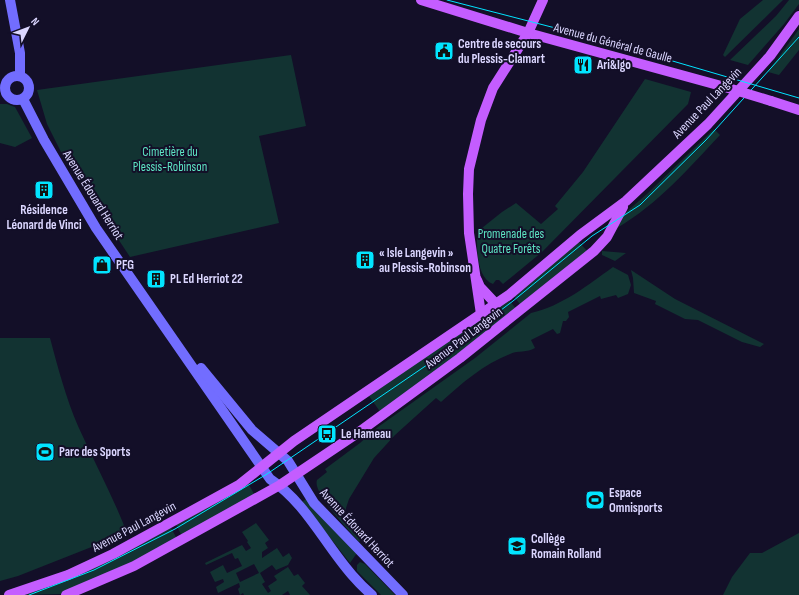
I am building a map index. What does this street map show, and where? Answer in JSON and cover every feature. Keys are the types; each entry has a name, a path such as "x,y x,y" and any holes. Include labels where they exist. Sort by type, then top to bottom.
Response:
{"main road":[{"name":"Avenue du Général de Gaulle","path":"421,0 528,33 725,87 799,110"},
{"path":"481,314 469,234 469,169 481,120 493,88 528,33 543,0"},
{"name":"Avenue Paul Langevin","path":"9,595 68,575 114,554 239,485 262,465 294,441 496,304 580,235 626,201 708,124 770,56 799,16"},
{"name":"Avenue Paul Langevin","path":"66,595 134,566 280,485 359,432 460,358 594,251 607,237 626,201"},
{"path":"475,274 480,287 496,304"}],"street":[{"path":"10,0 20,54 20,76"},
{"path":"20,76 26,80 29,86 29,93 23,99 12,99 6,94 5,90 9,79 20,76"},
{"name":"Avenue Édouard Herriot","path":"23,99 44,140 96,228 262,465"},
{"name":"Avenue Édouard Herriot","path":"147,301 252,430 278,454"},
{"name":"Avenue Édouard Herriot","path":"188,360 194,364 211,387 221,392"},
{"path":"278,454 288,461 296,475"},
{"path":"262,465 270,479 280,485"},
{"name":"Avenue Édouard Herriot","path":"296,475 314,503 404,595"},
{"name":"Avenue Édouard Herriot","path":"280,485 306,511 352,576 372,595"}],"green space":[{"path":"763,0 783,0 725,57 723,55 740,19"},
{"path":"789,0 799,0 799,4 784,24 748,65 730,60 776,16"},
{"path":"799,29 799,50 779,75 768,72"},
{"name":"Cimetière du Plessis-Robinson","path":"291,55 306,126 259,136 279,223 130,257 62,154 47,124 37,90"},
{"name":"Promenade des Quatre Forêts","path":"645,79 691,92 688,104 542,252 503,284 499,280 496,280 493,284 487,281 480,269 477,232 516,203 541,224 558,209 555,206 583,172"},
{"path":"0,104 7,104 15,107 32,138 15,147 0,143"},
{"path":"714,129 720,135 684,173 646,208 617,228 625,213 647,194"},
{"path":"579,242 587,251 522,307 513,295"},
{"path":"602,251 626,253 615,261 602,255"},
{"path":"613,267 628,275 631,285 628,294 618,298 616,295 601,299 600,296 568,312 569,317 566,321 563,321 560,333 557,334 553,329 531,340 535,348 513,353 491,363 465,381 441,402 436,398 395,435 374,458 349,499 346,508 346,517 353,516 362,538 359,542 333,512 320,494 317,486 317,480 327,472 325,469 360,443 378,427 475,358 531,313 542,310 564,300 584,288"},
{"path":"631,270 675,299 764,344 760,347 742,342 698,320 685,319 655,304 656,301 634,293"},
{"path":"508,299 518,311 381,413 369,396"},
{"name":"Parc des Sports","path":"0,338 50,338 62,383 74,415 127,533 18,576 0,581"},
{"path":"247,481 254,494 182,536 175,523"},
{"path":"306,499 357,553 350,563 302,502"},
{"path":"256,523 269,540 265,543 268,548 262,552 262,558 277,548 283,557 289,553 292,558 288,565 276,570 272,565 260,573 265,582 262,584 268,593 271,591 268,586 277,580 274,576 288,567 294,576 298,574 305,583 302,586 310,595 290,595 288,591 282,595 244,595 243,593 240,595 238,589 240,587 239,583 218,593 216,587 224,582 223,579 215,582 210,572 223,565 227,573 242,566 238,558 235,559 232,553 206,565 205,563 242,545 246,551 251,548 242,532","holes":["254,564 259,573 240,582 236,573"]},
{"path":"170,526 177,539 143,557 61,594 18,595"},
{"path":"799,533 799,595 723,595 732,577 750,553 762,553"},
{"path":"360,562 365,564 395,595 381,595 357,571 357,565"}],"tram line":[{"path":"447,0 594,38 799,98"},
{"path":"29,595 94,570 175,529 267,474 443,354 513,301 592,236 640,205 706,140 799,37"}],"place":[{"name":"Centre de secours du Plessis-Clamart","path":"444,51"},
{"name":"Ari&Igo","path":"583,65"},
{"name":"Résidence Léonard de Vinci","path":"44,190"},
{"name":"« Isle Langevin » au Plessis-Robinson","path":"365,260"},
{"name":"PFG","path":"102,265"},
{"name":"PL Ed Herriot 22","path":"156,279"},
{"name":"Le Hameau","path":"327,434"},
{"name":"Parc des Sports","path":"45,452"},
{"name":"Espace Omnisports","path":"595,500"},
{"name":"Collège Romain Rolland","path":"517,546"}]}
